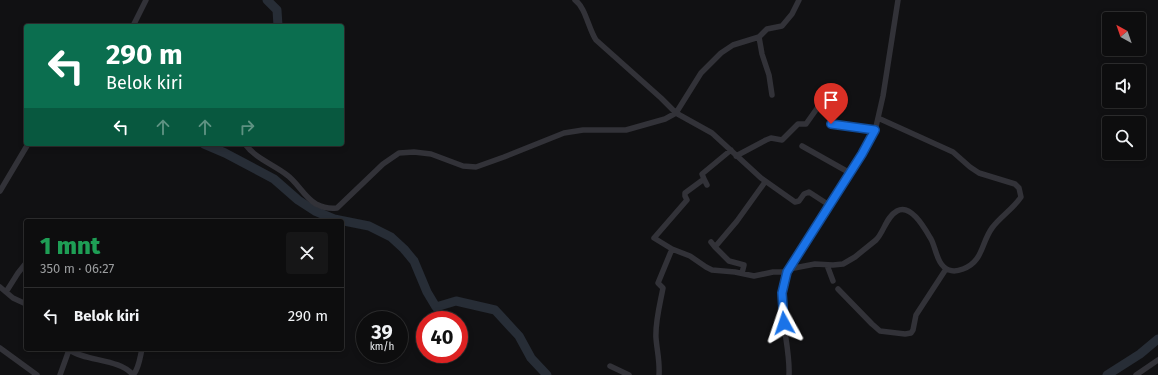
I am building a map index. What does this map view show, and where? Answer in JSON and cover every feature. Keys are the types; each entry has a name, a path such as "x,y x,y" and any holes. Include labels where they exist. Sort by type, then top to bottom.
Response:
{"street":[{"path":"134,24 146,0"},
{"path":"575,0 582,7 589,28 596,40 676,113 712,133 765,182 795,202 799,201 805,193 809,192 829,205"},
{"path":"246,146 251,153 287,175 311,200 323,206 334,209 339,207 383,164 399,152 405,151 431,154 463,166 476,167 564,132 626,130 662,120 676,113 701,73 713,59 733,45 759,37 767,29 782,26 794,10 799,0"},
{"path":"789,375 788,345 782,302 784,284 788,270 862,154 875,130 884,96 898,0"},
{"path":"759,37 762,54 769,75 772,95"},
{"path":"736,156 771,138 782,140 798,124 806,124 818,107"},
{"path":"731,150 702,175 706,182 685,193 687,200 655,236 655,239 672,249 692,256 708,269 756,276 815,264 843,264 864,250 880,236 885,225 894,213 902,209 907,209 911,212 925,230 932,240 939,260 946,269 955,271 970,266 980,255 987,236 992,228 1021,197 1019,188 1015,184 979,173 953,152 878,118"},
{"path":"831,124 875,130"},
{"path":"0,191 27,146"},
{"path":"802,146 850,173"},
{"path":"742,273 744,265 724,258 713,244 737,222 765,182"},
{"path":"659,375 660,364 656,328 663,288 658,283 672,249"},
{"path":"827,265 833,281"},
{"path":"6,292 10,284 24,266"},
{"path":"838,289 880,331 905,334 910,333 913,330 916,315 946,269"},
{"path":"0,287 13,298 24,303"},
{"path":"0,348 37,375"},
{"path":"60,375 67,351"},
{"path":"72,351 124,368 133,375 138,366 142,351"},
{"path":"1136,375 1158,360"},
{"path":"610,366 629,375"}],"waterway":[{"path":"267,0 277,10 278,24"},
{"path":"209,146 274,179 298,200 315,211 334,219"},
{"path":"344,221 369,226 391,237 404,249 414,261 427,292 436,307 456,301 495,310 519,336 531,358 547,375"},
{"path":"1107,375 1140,354 1158,339"}],"route":[{"path":"784,323 782,293 787,272 862,154 875,130 831,124"}]}
